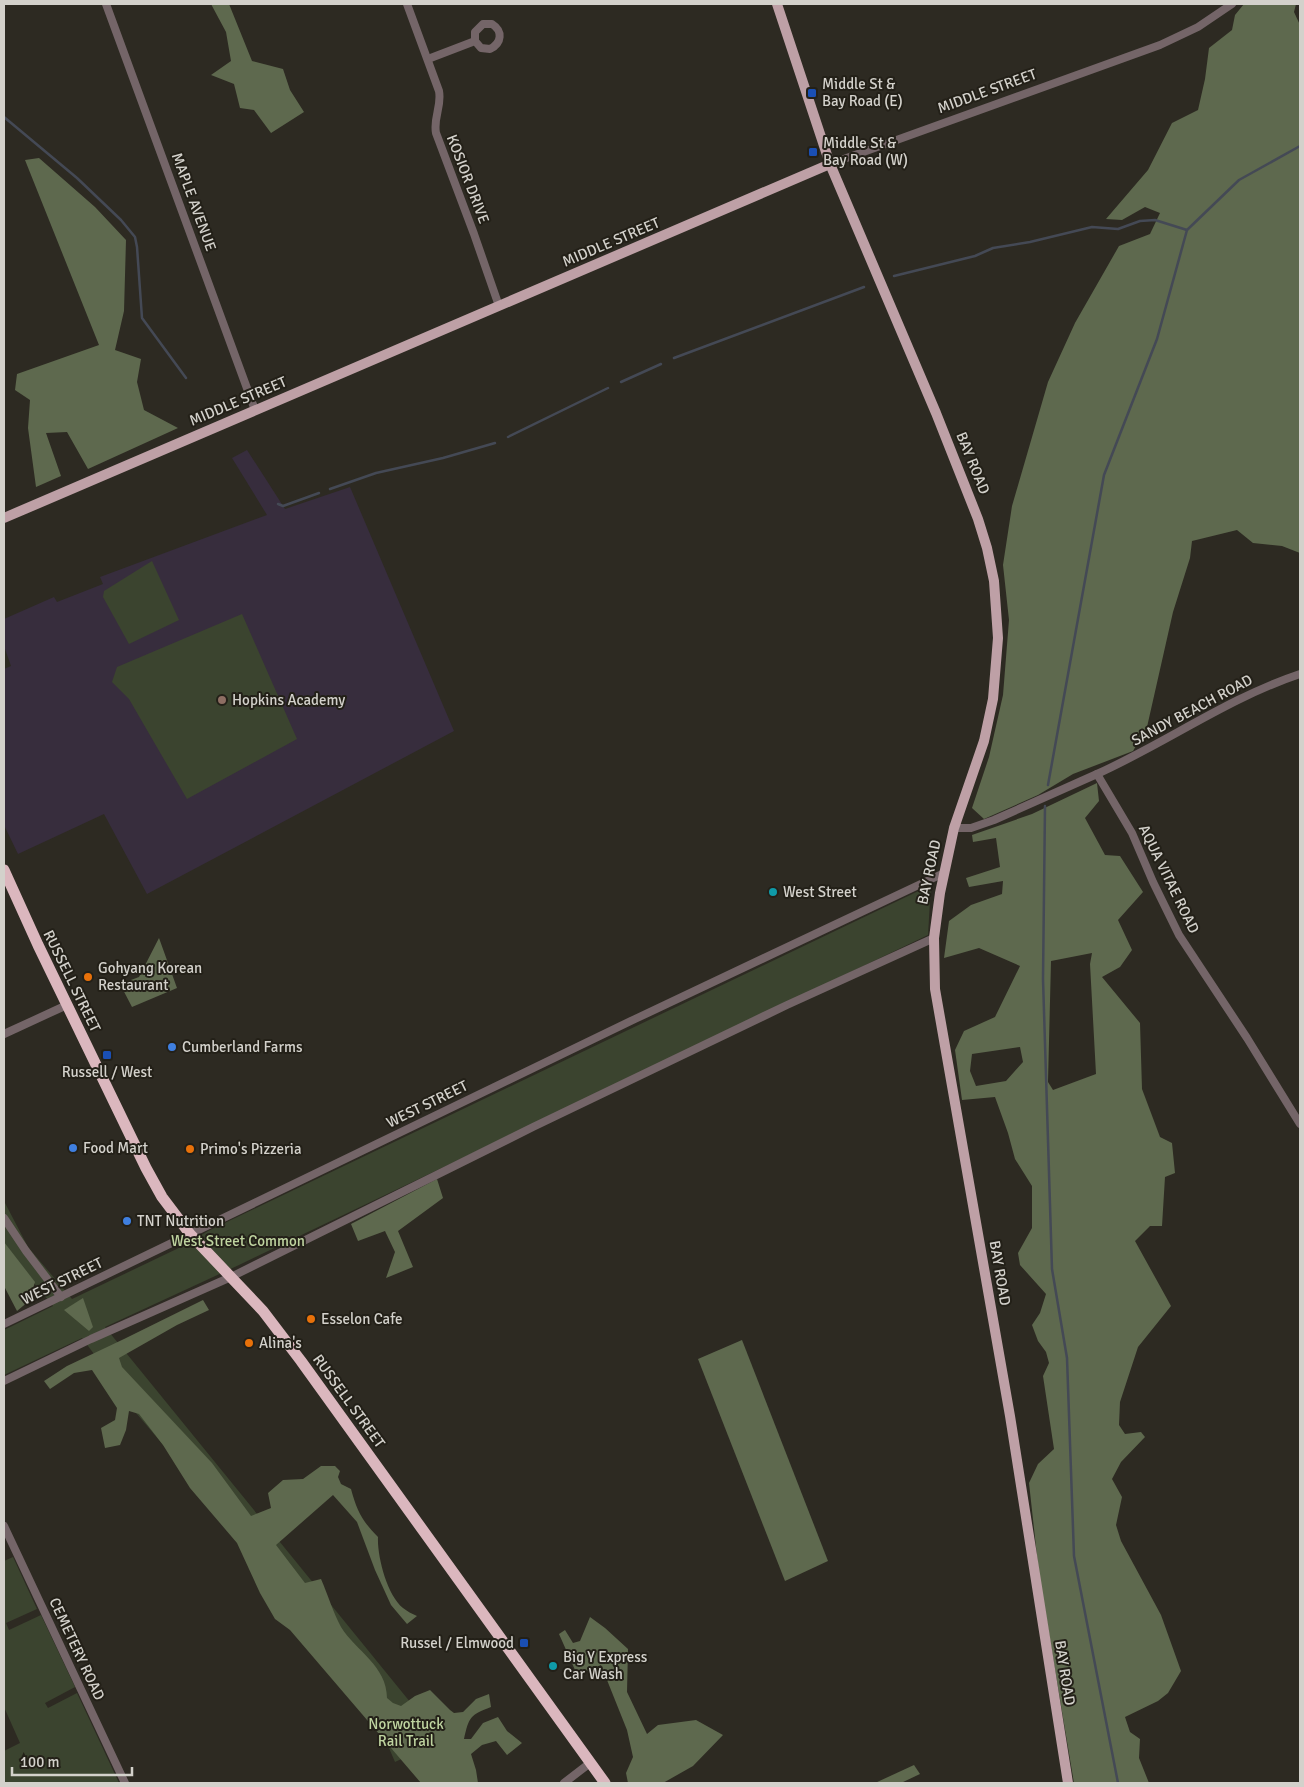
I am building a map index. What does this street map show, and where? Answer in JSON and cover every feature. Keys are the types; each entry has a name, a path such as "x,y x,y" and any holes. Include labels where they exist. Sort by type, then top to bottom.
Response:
{"highway":[{"name":"RUSSELL STREET","path":"4,870 67,1005 162,1197 190,1234 263,1311 301,1361 605,1783"}],"main road":[{"name":"BAY ROAD","path":"777,4 830,164 936,413 978,519 991,564 996,598 998,638 993,699 984,741 954,828 936,910 934,938 935,989 1010,1416 1068,1783"},
{"name":"MIDDLE STREET","path":"4,518 830,164"}],"street":[{"name":"MAPLE AVENUE","path":"106,4 255,410"},
{"name":"KOSIOR DRIVE","path":"407,4 440,95 435,119 436,133 499,306"},
{"name":"MIDDLE STREET","path":"830,164 1160,44 1198,27 1232,4"},
{"path":"428,59 475,41"},
{"name":"SANDY BEACH ROAD","path":"1097,774 1129,760 1216,711 1264,688 1300,674"},
{"path":"954,828 971,828 994,820 1097,774"},
{"name":"AQUA VITAE ROAD","path":"1097,774 1132,833 1179,935 1247,1038 1300,1124"},
{"name":"WEST STREET","path":"4,1324 944,872"},
{"path":"4,1381 108,1331 231,1276 524,1131 779,1009 934,938"},
{"path":"4,1034 67,1005"},
{"path":"4,1218 26,1251 61,1296"},
{"name":"CEMETERY ROAD","path":"4,1526 126,1783"},
{"path":"564,1783 590,1763"}],"shaded area":[{"name":"Hopkins Academy","path":"247,450 285,509 350,487 454,731 147,894 104,814 18,854 4,825 4,669 11,666 4,646 4,619 54,597 57,602 103,584 100,577 267,515 232,458"}],"green space":[{"path":"211,4 229,4 252,61 283,69 290,90 304,112 271,133 254,110 240,108 234,84 211,75 231,61 226,32"},
{"path":"1244,4 1296,4 1294,12 1300,25 1300,553 1282,546 1253,543 1237,530 1192,541 1190,558 1173,612 1147,727 1133,751 1073,774 1038,795 984,819 972,808 989,757 1003,695 1009,620 1003,565 1012,506 1048,382 1075,323 1119,246 1150,234 1160,213 1145,207 1122,220 1106,219 1148,170 1172,123 1198,110 1209,48 1232,30 1235,15"},
{"path":"39,158 95,207 126,240 124,311 115,350 141,359 137,382 144,410 178,428 88,469 67,432 46,433 61,476 36,487 28,428 30,400 15,390 17,374 99,345 25,160"},
{"path":"152,561 179,620 129,644 103,597 104,591"},
{"path":"242,614 297,739 187,799 129,699 112,682 117,667"},
{"path":"1097,783 1099,801 1085,818 1105,855 1120,856 1143,892 1118,920 1132,950 1120,967 1102,977 1140,1023 1142,1089 1160,1137 1172,1143 1175,1173 1165,1177 1162,1226 1150,1226 1135,1241 1171,1306 1138,1347 1120,1402 1119,1425 1125,1434 1141,1432 1145,1437 1121,1462 1112,1479 1122,1497 1116,1525 1121,1541 1161,1615 1181,1671 1168,1693 1158,1701 1125,1717 1130,1732 1140,1739 1139,1758 1149,1783 1074,1783 1039,1574 1029,1483 1038,1464 1054,1449 1043,1376 1049,1363 1046,1352 1038,1341 1032,1325 1040,1313 1046,1294 1020,1265 1018,1253 1032,1228 1032,1186 1015,1159 995,1097 962,1100 955,1050 964,1031 995,1017 1020,966 979,948 944,958 949,921 971,905 1002,894 1003,881 969,887 966,878 1000,867 996,838 973,842 972,835 1032,814","holes":["1092,953 1090,964 1096,1074 1053,1090 1048,1082 1051,961","1020,1047 1023,1062 1006,1081 976,1086 970,1071 972,1054"]},
{"name":"West Street Common","path":"931,885 928,935 239,1265 105,1327 476,1783 414,1753 395,1762 365,1692 187,1473 109,1381 100,1362 82,1338 4,1375 4,1330 53,1306 4,1247 4,1201 28,1247 72,1299 185,1245 208,1231"},
{"path":"159,938 177,988 132,1007 120,984 139,977"},
{"path":"437,1179 443,1198 398,1231 413,1267 386,1278 395,1252 385,1231 358,1241 351,1224"},
{"path":"4,1242 35,1282 29,1301 17,1311 4,1286"},
{"path":"83,1298 93,1327 89,1331 64,1310"},
{"name":"Norwottuck Rail Trail","path":"203,1300 209,1310 177,1325 119,1358 122,1367 212,1463 251,1516 271,1508 268,1493 283,1480 303,1479 321,1466 335,1466 340,1471 338,1477 341,1484 351,1489 361,1515 378,1537 381,1564 392,1594 403,1608 417,1616 407,1624 391,1605 375,1570 357,1522 333,1495 276,1545 305,1583 321,1579 341,1627 376,1668 386,1687 387,1698 393,1703 401,1706 415,1696 430,1690 454,1713 463,1712 476,1699 489,1694 491,1707 471,1718 464,1739 471,1739 483,1723 498,1717 507,1731 522,1743 507,1755 496,1741 482,1745 471,1754 478,1783 421,1783 290,1630 275,1619 260,1593 237,1543 190,1488 163,1445 139,1414 129,1411 126,1430 120,1445 105,1448 101,1428 115,1420 117,1408 92,1370 74,1373 50,1389 44,1381 67,1366"},
{"path":"742,1340 828,1561 785,1581 698,1359"},
{"path":"13,1557 37,1609 6,1623 9,1630 41,1615 75,1687 45,1703 48,1708 77,1693 119,1783 4,1783 4,1751 20,1743 4,1707 4,1561"},
{"path":"590,1617 628,1649 627,1692 647,1734 658,1725 696,1720 723,1735 693,1766 663,1783 628,1783 626,1773 633,1757 627,1730 601,1665 585,1672 575,1670 559,1634 565,1630 573,1643 580,1641"},
{"path":"914,1765 920,1774 901,1783 875,1783"}],"waterway":[{"path":"4,117 77,178 121,220 135,237 142,318 186,378"},
{"path":"1048,785 1104,475 1157,339 1187,230 1239,180 1300,146"},
{"path":"894,276 975,256 993,248 1030,242 1092,227 1118,229 1140,221 1155,220 1187,230"},
{"path":"674,358 864,287"},
{"path":"621,382 661,364"},
{"path":"508,437 608,388"},
{"path":"330,489 376,473 443,458 495,443"},
{"path":"278,504 283,506 319,493"},
{"path":"1045,806 1043,979 1052,1269 1067,1358 1074,1556 1118,1783"}],"place":[{"name":"Middle St & Bay Road (E)","path":"812,93"},
{"name":"Middle St & Bay Road (W)","path":"813,152"},
{"name":"Hopkins Academy","path":"222,700"},
{"name":"West Street","path":"773,892"},
{"name":"Gohyang Korean Restaurant","path":"88,977"},
{"name":"Cumberland Farms","path":"172,1047"},
{"name":"Russell / West","path":"107,1055"},
{"name":"Food Mart","path":"73,1148"},
{"name":"Primo's Pizzeria","path":"190,1149"},
{"name":"TNT Nutrition","path":"127,1221"},
{"name":"Esselon Cafe","path":"311,1319"},
{"name":"Alina's","path":"249,1343"},
{"name":"Russel / Elmwood","path":"524,1643"},
{"name":"Big Y Express Car Wash","path":"553,1666"}]}
